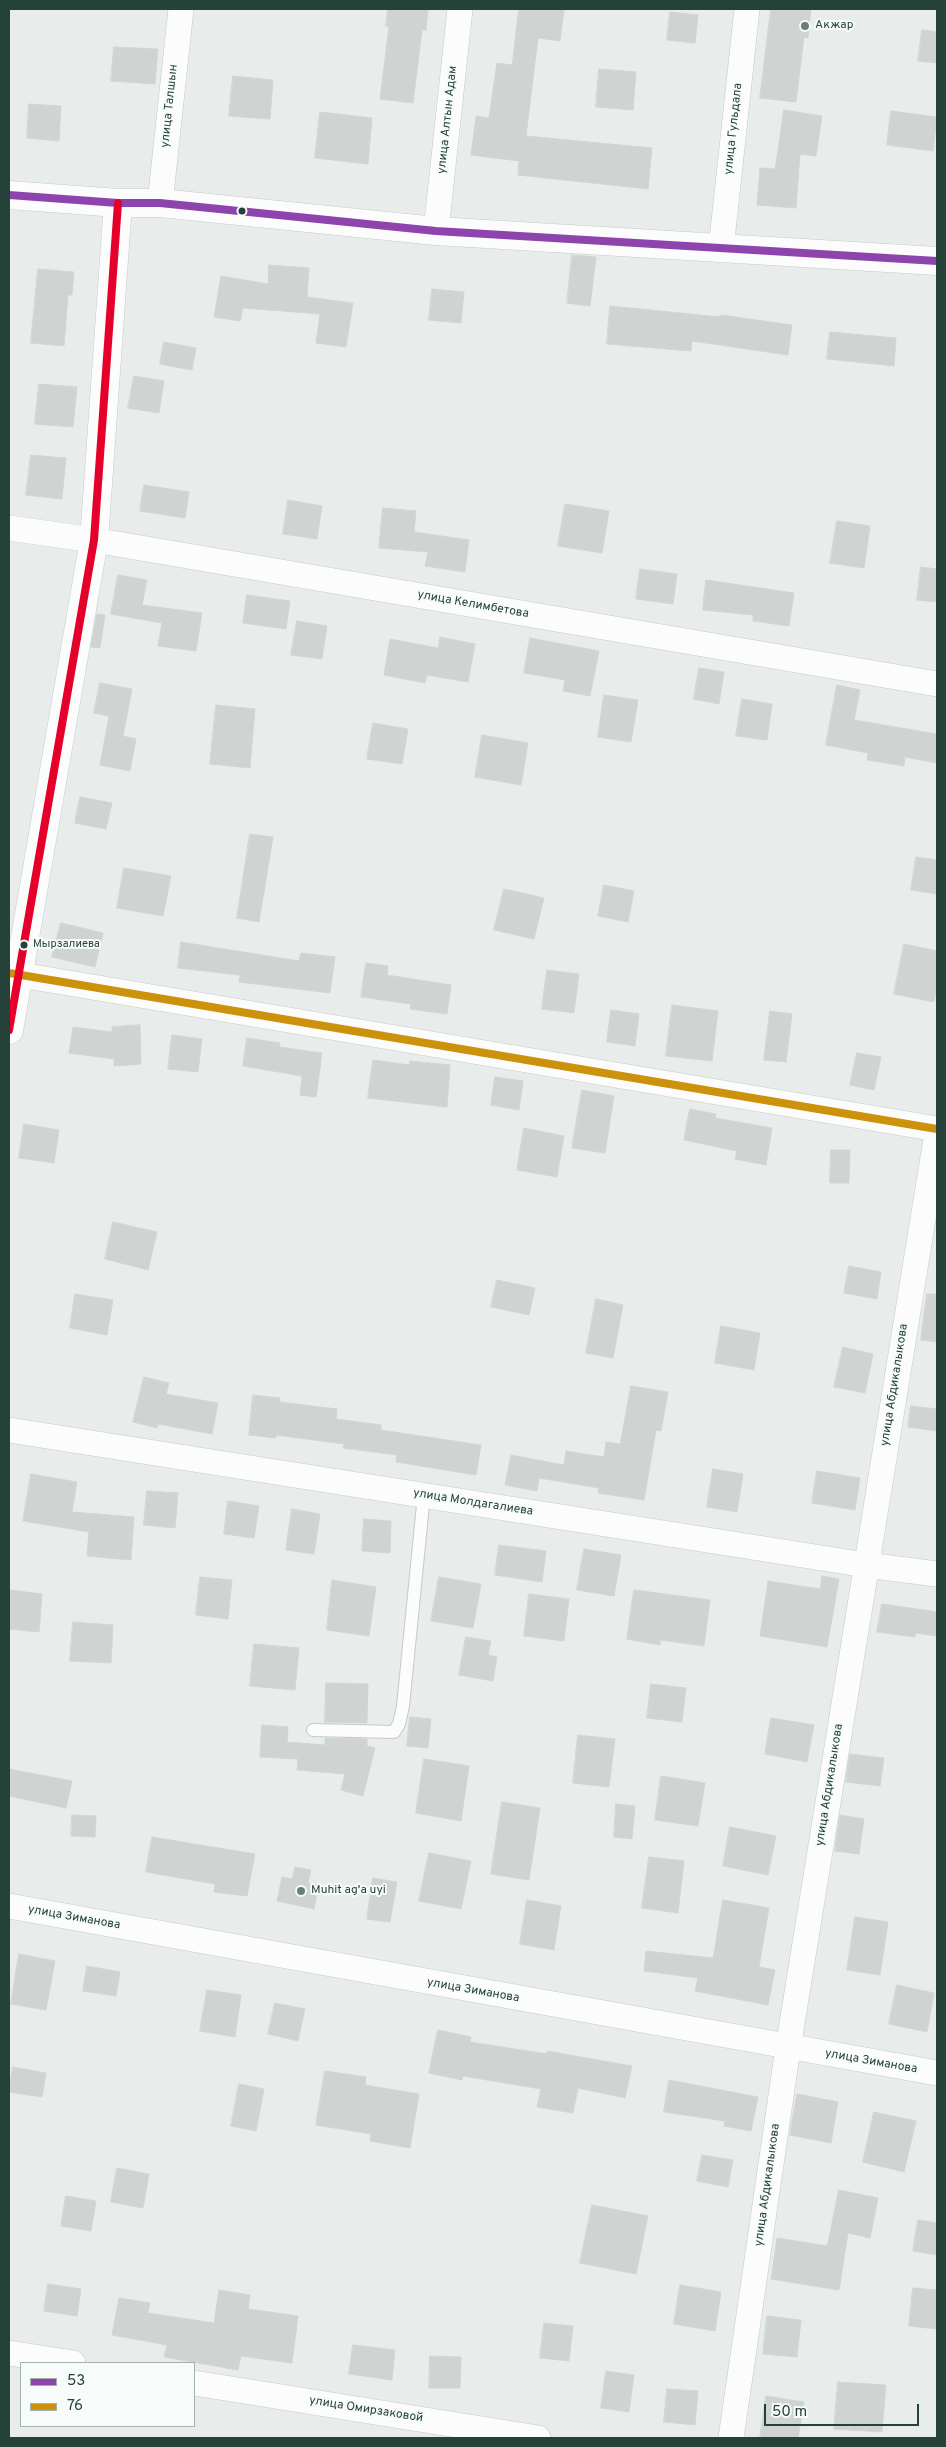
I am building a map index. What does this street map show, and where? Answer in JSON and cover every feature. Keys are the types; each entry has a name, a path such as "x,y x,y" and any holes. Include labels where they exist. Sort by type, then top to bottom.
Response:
{"main road":[{"path":"9,195 118,203 160,203 436,231 937,261"},
{"path":"9,1030 14,974 94,540 118,203"}],"street":[{"name":"улица Талшын","path":"160,203 181,9"},
{"name":"улица Алтын Адам","path":"436,231 460,9"},
{"name":"улица Гульдала","path":"721,249 747,9"},
{"name":"улица Келимбетова","path":"9,528 94,540 937,684"},
{"path":"14,974 937,1129"},
{"name":"улица Абдикалыкова","path":"731,2438 788,2048 937,1133"},
{"name":"улица Молдагалиева","path":"9,1430 866,1565 937,1574"},
{"name":"улица Зиманова","path":"9,1906 788,2048 937,2073"},
{"path":"9,2353 67,2362"},
{"name":"улица Омирзаковой","path":"195,2383 538,2438"}],"lane":[{"path":"313,1730 394,1732 400,1724 424,1495"}],"building":[{"path":"388,9 428,9 426,30 422,30 413,103 380,99 389,27 386,26"},
{"path":"519,9 564,9 560,41 538,38 526,136 652,148 648,189 518,175 519,161 471,155 476,116 489,118 497,63 512,65"},
{"path":"771,9 811,9 808,38 804,37 796,102 760,98"},
{"path":"670,12 698,15 695,43 667,40"},
{"path":"922,30 937,32 937,63 918,61"},
{"path":"114,47 158,49 155,84 111,81"},
{"path":"599,69 636,72 633,110 596,107"},
{"path":"233,76 273,80 270,119 229,116"},
{"path":"29,104 61,106 59,141 27,138"},
{"path":"784,110 822,116 816,156 800,154 796,208 757,205 760,168 775,169"},
{"path":"891,111 937,117 933,151 887,145"},
{"path":"320,112 372,118 368,164 315,158"},
{"path":"572,255 596,257 590,306 567,303"},
{"path":"269,265 309,268 307,297 353,303 346,347 316,343 320,314 243,308 240,321 214,317 221,276 268,284"},
{"path":"38,269 74,272 72,295 68,295 64,346 31,343"},
{"path":"432,289 464,292 461,323 429,320"},
{"path":"610,306 720,317 721,315 792,325 788,355 692,341 691,351 607,344"},
{"path":"830,332 896,338 894,366 827,359"},
{"path":"164,342 196,348 192,370 160,364"},
{"path":"134,376 164,381 159,413 128,408"},
{"path":"39,384 77,387 73,427 35,424"},
{"path":"31,455 66,458 62,499 26,495"},
{"path":"144,485 189,492 185,518 140,511"},
{"path":"288,500 322,506 317,539 283,534"},
{"path":"565,504 609,511 602,553 558,546"},
{"path":"383,508 416,511 414,532 469,540 465,572 425,566 428,552 379,548"},
{"path":"837,521 870,526 864,568 830,563"},
{"path":"921,567 937,569 937,602 917,600"},
{"path":"640,569 677,574 673,604 636,599"},
{"path":"118,575 147,580 142,605 202,613 196,651 158,646 162,623 111,614"},
{"path":"706,580 794,593 789,626 753,621 753,615 703,610"},
{"path":"247,595 290,601 286,629 243,623"},
{"path":"97,614 105,615 100,648 91,647"},
{"path":"297,621 327,626 322,659 291,655"},
{"path":"440,637 475,644 468,682 427,675 425,683 384,675 390,639 438,648"},
{"path":"530,638 599,651 590,696 563,691 565,680 524,673"},
{"path":"699,668 724,672 719,704 694,699"},
{"path":"100,683 132,689 123,736 136,739 130,771 100,765 109,716 94,713"},
{"path":"837,685 860,690 854,720 937,734 937,763 905,757 904,766 867,760 868,753 826,745"},
{"path":"604,695 638,700 631,742 598,737"},
{"path":"742,699 772,704 767,740 736,736"},
{"path":"216,705 255,709 250,768 210,764"},
{"path":"373,723 408,729 402,764 367,759"},
{"path":"482,735 528,743 521,785 475,777"},
{"path":"80,797 112,803 106,829 75,823"},
{"path":"250,834 273,837 259,922 237,918"},
{"path":"916,857 937,860 937,894 911,890"},
{"path":"124,868 171,876 163,916 117,908"},
{"path":"604,885 634,891 628,922 598,916"},
{"path":"504,889 544,898 534,939 494,930"},
{"path":"61,923 103,933 95,967 52,957"},
{"path":"181,942 299,961 301,953 335,957 330,993 239,982 240,975 178,968"},
{"path":"904,944 937,951 937,987 934,1002 894,994"},
{"path":"366,963 388,966 387,975 451,985 447,1014 410,1009 411,1004 361,997"},
{"path":"547,970 579,974 574,1013 542,1009"},
{"path":"672,1005 718,1011 712,1061 666,1056"},
{"path":"611,1010 639,1014 635,1046 607,1042"},
{"path":"770,1011 792,1014 786,1062 764,1060"},
{"path":"140,1025 141,1064 114,1066 114,1059 69,1053 73,1027 112,1032 112,1027"},
{"path":"172,1035 202,1039 198,1072 168,1069"},
{"path":"247,1038 280,1043 279,1047 322,1053 316,1097 300,1095 302,1076 243,1066"},
{"path":"857,1053 881,1057 874,1090 850,1085"},
{"path":"373,1060 409,1065 410,1061 450,1065 447,1107 368,1098"},
{"path":"495,1077 523,1081 519,1110 491,1105"},
{"path":"582,1090 614,1096 605,1153 572,1148"},
{"path":"690,1109 716,1114 715,1118 772,1128 766,1165 735,1159 737,1151 684,1140"},
{"path":"24,1124 59,1130 54,1163 19,1158"},
{"path":"524,1128 564,1136 557,1177 517,1170"},
{"path":"831,1150 850,1150 849,1183 830,1183"},
{"path":"113,1222 157,1232 148,1270 105,1259"},
{"path":"849,1266 881,1272 877,1299 844,1293"},
{"path":"497,1280 535,1288 529,1315 491,1307"},
{"path":"75,1294 113,1300 107,1335 70,1328"},
{"path":"927,1294 937,1294 937,1342 921,1340"},
{"path":"596,1299 623,1305 613,1358 586,1353"},
{"path":"721,1326 760,1333 754,1370 715,1363"},
{"path":"843,1347 873,1354 865,1393 834,1387"},
{"path":"144,1377 169,1383 166,1394 218,1403 212,1434 158,1424 157,1428 133,1422"},
{"path":"631,1386 668,1392 661,1431 656,1430 644,1500 598,1493 599,1488 539,1478 537,1491 505,1485 511,1455 564,1465 566,1451 604,1457 606,1442 620,1444"},
{"path":"253,1395 280,1398 280,1402 337,1409 336,1419 381,1425 381,1430 481,1445 476,1475 396,1462 397,1455 343,1448 344,1444 276,1435 276,1438 249,1435"},
{"path":"911,1406 937,1409 937,1431 908,1427"},
{"path":"713,1469 743,1474 737,1512 707,1507"},
{"path":"817,1471 860,1478 855,1510 812,1503"},
{"path":"31,1474 77,1482 72,1512 134,1517 131,1560 87,1556 89,1532 23,1521"},
{"path":"147,1491 178,1493 175,1528 144,1525"},
{"path":"228,1501 259,1506 254,1538 224,1534"},
{"path":"292,1509 320,1514 314,1554 286,1550"},
{"path":"364,1519 391,1521 390,1553 362,1551"},
{"path":"499,1545 546,1551 542,1582 495,1575"},
{"path":"584,1549 621,1555 614,1596 577,1590"},
{"path":"822,1576 839,1579 827,1647 760,1636 768,1581 820,1589"},
{"path":"200,1577 232,1580 228,1619 196,1615"},
{"path":"439,1577 481,1584 473,1628 431,1621"},
{"path":"332,1580 376,1587 369,1636 327,1630"},
{"path":"9,1590 42,1594 39,1632 9,1629"},
{"path":"634,1590 710,1600 704,1646 660,1640 660,1645 627,1639"},
{"path":"529,1594 569,1599 564,1641 524,1636"},
{"path":"882,1604 937,1612 937,1636 915,1633 915,1637 877,1632"},
{"path":"73,1622 113,1625 111,1663 70,1661"},
{"path":"466,1637 491,1641 488,1655 497,1657 493,1681 459,1675"},
{"path":"254,1644 299,1648 295,1690 250,1686"},
{"path":"326,1683 368,1684 367,1723 325,1722"},
{"path":"651,1684 686,1688 682,1722 647,1718"},
{"path":"410,1717 431,1719 428,1748 407,1746"},
{"path":"771,1718 814,1725 807,1762 765,1754"},
{"path":"262,1725 288,1727 287,1742 325,1745 325,1738 367,1739 367,1746 375,1748 363,1796 341,1790 345,1774 297,1770 298,1759 260,1757"},
{"path":"578,1735 615,1739 609,1787 573,1783"},
{"path":"850,1754 884,1758 880,1786 846,1782"},
{"path":"424,1759 469,1766 461,1821 416,1813"},
{"path":"9,1769 72,1781 66,1808 9,1796"},
{"path":"661,1776 705,1783 698,1826 655,1820"},
{"path":"502,1802 540,1808 529,1880 491,1874"},
{"path":"616,1804 635,1806 632,1839 614,1837"},
{"path":"72,1815 96,1816 95,1837 71,1836"},
{"path":"840,1815 864,1819 859,1854 835,1851"},
{"path":"730,1827 776,1836 768,1875 723,1866"},
{"path":"152,1837 255,1854 247,1896 214,1892 215,1884 146,1872"},
{"path":"429,1853 471,1861 461,1909 419,1901"},
{"path":"649,1857 684,1861 678,1913 642,1908"},
{"path":"295,1867 311,1870 308,1883 319,1885 314,1909 277,1901 282,1877 292,1879"},
{"path":"373,1878 397,1882 390,1922 367,1919"},
{"path":"527,1900 561,1906 554,1950 520,1944"},
{"path":"723,1900 769,1908 759,1967 775,1970 768,2005 695,1991 698,1978 644,1971 646,1951 713,1958"},
{"path":"855,1917 888,1922 880,1975 847,1970"},
{"path":"19,1954 55,1961 46,2010 11,2004"},
{"path":"87,1966 120,1972 116,1996 83,1991"},
{"path":"897,1985 934,1993 927,2032 889,2024"},
{"path":"207,1990 241,1995 235,2037 200,2031"},
{"path":"275,2003 305,2009 298,2041 268,2034"},
{"path":"438,2030 471,2037 470,2042 547,2054 547,2051 632,2066 625,2098 578,2088 573,2113 537,2107 541,2089 463,2076 462,2080 429,2073"},
{"path":"13,2067 46,2073 42,2097 9,2092"},
{"path":"325,2071 366,2077 365,2085 419,2094 410,2148 370,2141 371,2134 316,2125"},
{"path":"669,2080 758,2097 751,2131 724,2126 725,2121 664,2112"},
{"path":"239,2084 264,2089 256,2131 231,2126"},
{"path":"797,2094 838,2102 831,2143 790,2135"},
{"path":"874,2112 916,2121 904,2172 863,2162"},
{"path":"702,2155 733,2160 728,2187 697,2181"},
{"path":"117,2168 149,2174 143,2208 111,2202"},
{"path":"839,2190 878,2198 870,2238 848,2233 839,2290 771,2279 777,2238 827,2246"},
{"path":"66,2196 96,2201 91,2231 61,2226"},
{"path":"592,2205 648,2216 636,2274 580,2263"},
{"path":"918,2220 937,2223 937,2255 913,2251"},
{"path":"48,2284 81,2289 77,2316 44,2311"},
{"path":"680,2285 721,2292 715,2331 674,2324"},
{"path":"913,2288 937,2290 937,2329 909,2326"},
{"path":"219,2290 250,2295 248,2309 298,2316 292,2363 241,2356 238,2370 164,2357 167,2345 112,2335 119,2298 150,2303 148,2313 214,2323"},
{"path":"767,2316 801,2320 797,2357 763,2354"},
{"path":"544,2323 573,2326 569,2361 540,2358"},
{"path":"353,2345 395,2350 392,2380 349,2374"},
{"path":"430,2356 461,2357 460,2388 429,2388"},
{"path":"606,2371 634,2375 629,2412 601,2408"},
{"path":"838,2382 886,2385 882,2432 834,2429"},
{"path":"667,2389 698,2391 695,2425 664,2422"},
{"path":"766,2396 804,2402 798,2438 760,2438"}],"transit line":[{"name":"53","path":"9,195 118,203 160,203 436,231 937,261"},
{"path":"9,1030 94,540 118,203"},
{"name":"76","path":"9,973 937,1129"}],"place":[{"name":"Акжар","path":"805,26"},
{"name":"Мырзалиева","path":"24,945"},
{"name":"Muhit ag'a uyi","path":"301,1891"}]}
